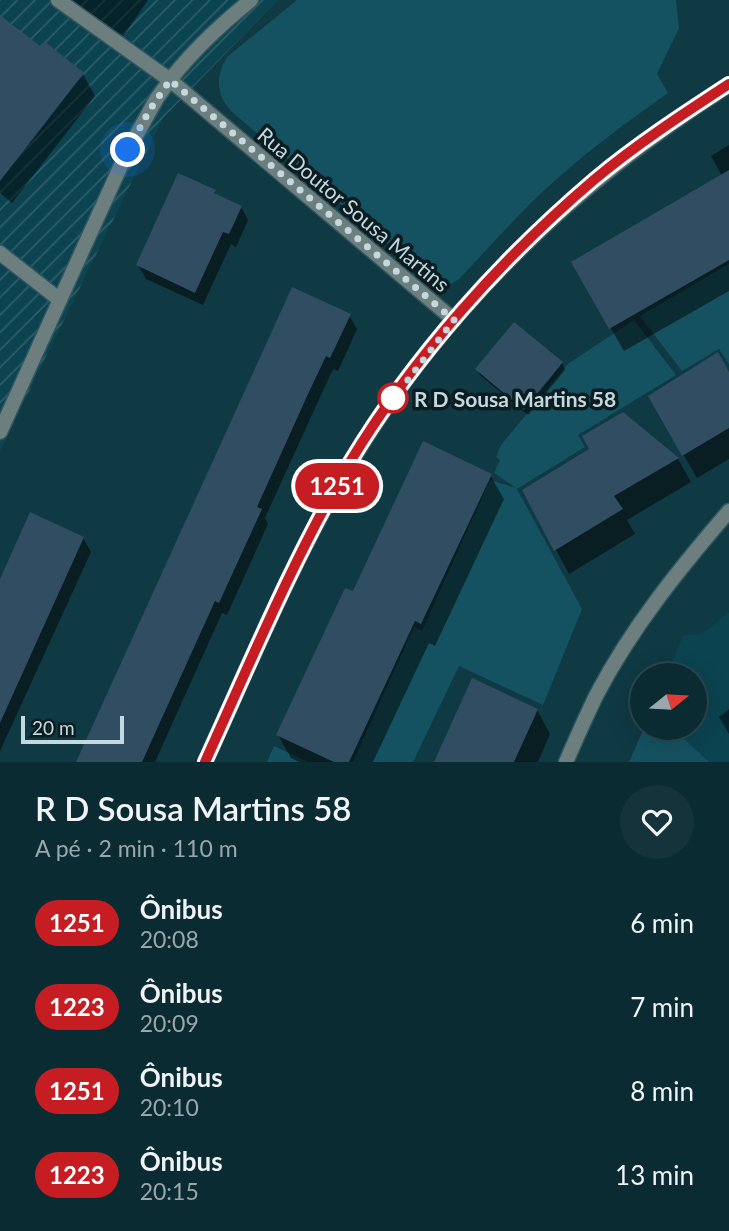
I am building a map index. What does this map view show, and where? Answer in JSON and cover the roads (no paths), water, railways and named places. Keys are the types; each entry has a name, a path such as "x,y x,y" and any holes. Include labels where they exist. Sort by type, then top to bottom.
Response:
{"street":[{"name":"Rua Doutor Sousa Martins","path":"58,0 170,80 454,320 404,383 351,461 306,543 205,762"},
{"path":"0,432 128,150 157,98 189,55 214,30 251,0"},
{"path":"454,320 527,242 596,179 671,122 729,85"},
{"path":"0,253 60,300"},
{"path":"566,762 597,693 642,620 686,560 729,511"}],"place":[{"name":"R D Sousa Martins 58","path":"393,398"}]}
